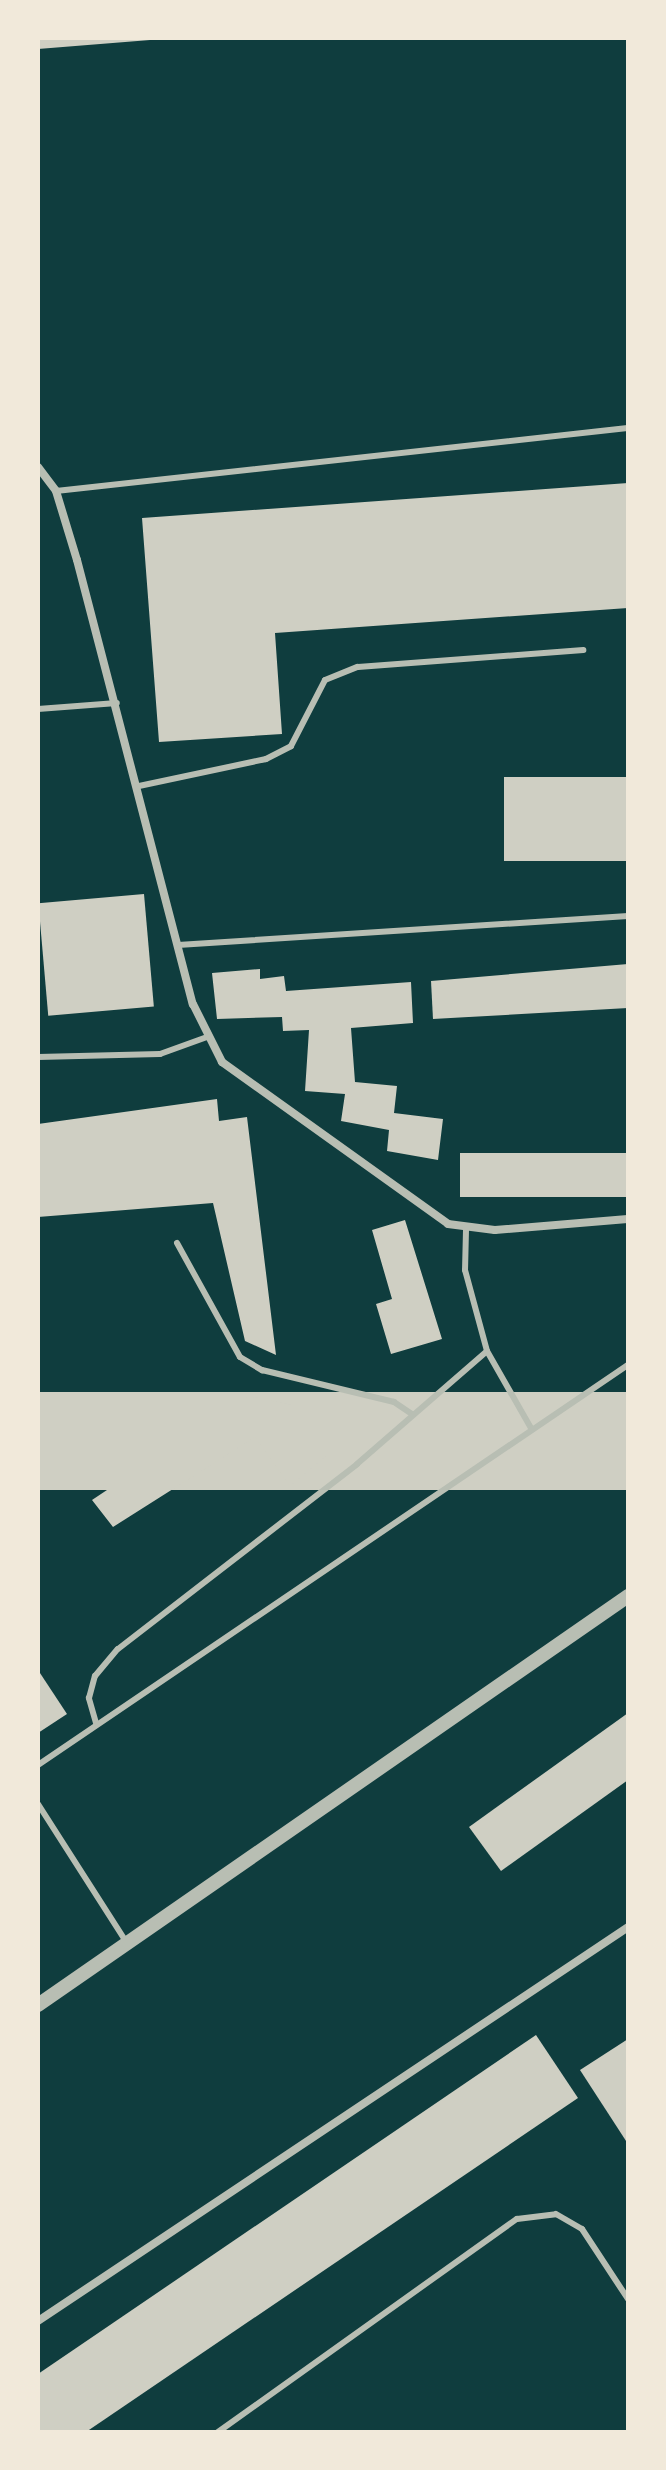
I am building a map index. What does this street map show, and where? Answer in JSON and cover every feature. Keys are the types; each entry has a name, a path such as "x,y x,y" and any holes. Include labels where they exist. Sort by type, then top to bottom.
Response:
{"street":[{"path":"38,467 56,491 117,703 178,945 207,1037 222,1062 448,1224 466,1230 628,1219"},
{"path":"38,2005 628,1596"},
{"path":"38,2321 628,1927"}],"lane":[{"path":"56,491 628,428"},
{"path":"139,786 266,759 291,746 325,680 358,667 583,650"},
{"path":"38,709 117,703"},
{"path":"178,945 628,916"},
{"path":"38,1057 160,1054 207,1037"},
{"path":"466,1230 465,1270 487,1351 531,1428"},
{"path":"177,1243 240,1357 262,1370 394,1402 412,1414"},
{"path":"96,1723 89,1698 95,1676 118,1649 357,1464 487,1351"},
{"path":"38,1765 628,1365"},
{"path":"38,1804 127,1943"},
{"path":"218,2432 517,2219 556,2214 582,2229 628,2299"}],"building":[{"path":"38,38 150,38 150,40 38,49"},
{"path":"628,483 628,608 275,633 282,734 159,742 142,518"},
{"path":"504,777 628,777 628,861 504,861"},
{"path":"144,894 154,1007 48,1016 38,903"},
{"path":"628,964 628,1008 433,1019 431,981"},
{"path":"260,969 260,979 284,976 286,991 411,982 413,1023 351,1028 355,1082 397,1086 394,1113 443,1119 438,1160 387,1151 389,1130 341,1121 345,1094 305,1091 309,1030 283,1031 282,1017 217,1019 212,973"},
{"path":"217,1099 219,1121 247,1117 276,1355 245,1341 213,1203 38,1217 38,1124"},
{"path":"460,1153 628,1153 628,1197 460,1197"},
{"path":"405,1220 442,1339 391,1354 376,1304 392,1299 372,1230"},
{"path":"38,1392 628,1392 628,1490 38,1490"},
{"path":"248,1396 292,1405 326,1456 290,1486 255,1437 113,1527 92,1500"},
{"path":"38,1670 67,1714 38,1733"},
{"path":"628,1713 628,1780 501,1871 469,1827"},
{"path":"536,2035 578,2098 86,2432 38,2432 38,2374"},
{"path":"628,2039 628,2144 580,2070"}]}
